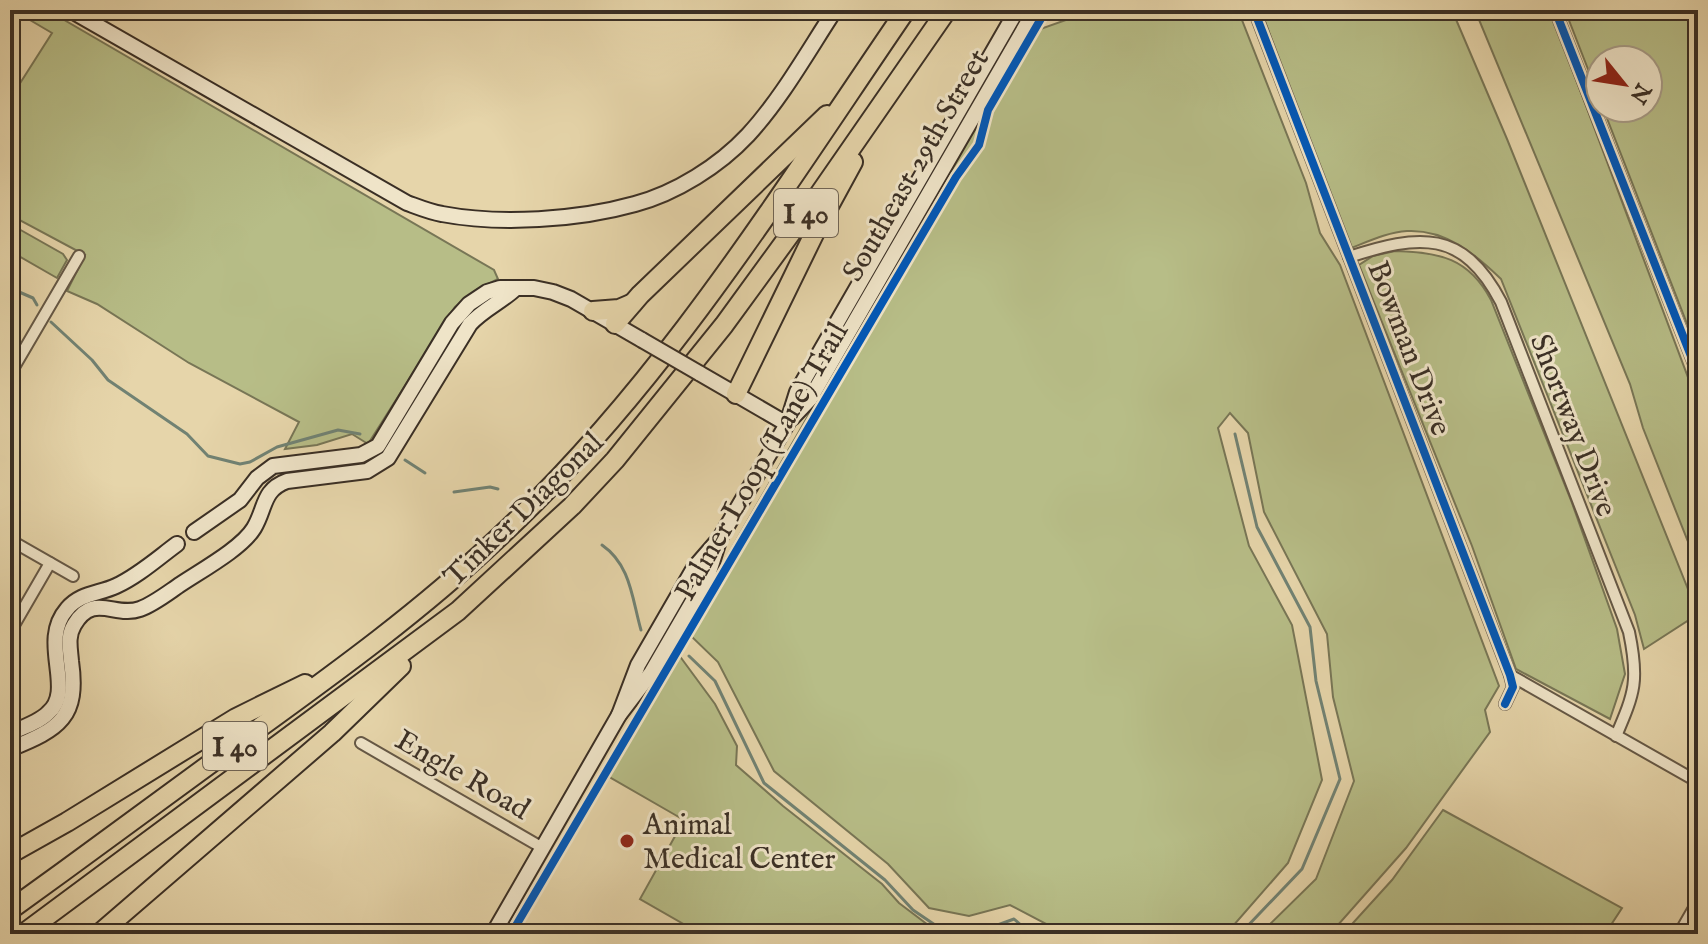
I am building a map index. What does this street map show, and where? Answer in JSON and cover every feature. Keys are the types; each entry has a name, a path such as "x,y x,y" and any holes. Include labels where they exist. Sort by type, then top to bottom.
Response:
{"highway":[{"name":"Tinker Diagonal","path":"10,910 347,664 498,539 595,439 701,308 906,10"},
{"name":"Tinker Diagonal","path":"23,934 458,611 572,506 649,420 773,260 947,10"},
{"path":"736,394 816,230 901,75"},
{"path":"615,324 849,93"},
{"path":"593,311 619,309 633,303"},
{"path":"99,934 332,733 458,611"},
{"path":"10,854 236,718 347,664"}],"main road":[{"path":"70,10 407,203 473,218 591,213 637,204 684,184 721,160 748,135 835,10"},
{"name":"Southeast 29th Street","path":"787,424 797,392 1017,10"},
{"name":"Southeast 29th Street","path":"493,934 619,715 651,673 708,575 720,538 787,424 810,399 1036,10"},
{"path":"194,532 240,500 257,478 273,466 370,452 378,446 470,324 481,312 515,289 534,288 553,292 593,311 787,424"},
{"path":"10,749 55,727 67,714 75,686 69,640 76,621 85,612 98,607 136,611 180,585 251,532 263,501 278,484 367,471 378,466 388,458 424,384"},
{"path":"10,733 47,714 54,707 60,688 55,630 69,605 129,579 177,544"}],"street":[{"path":"1036,10 1053,14 1065,10"},
{"name":"Bowman Drive","path":"1254,10 1510,675"},
{"path":"1555,10 1694,349 1698,374"},
{"path":"1690,10 1698,28"},
{"name":"Shortway Drive","path":"1349,257 1391,243 1420,240 1468,257 1488,278 1501,302 1629,632 1635,676 1628,708 1616,736"},
{"path":"10,374 79,256"},
{"path":"10,540 73,576"},
{"path":"10,632 50,563"},
{"path":"1505,704 1513,687 1510,675"},
{"path":"1510,675 1698,782"},
{"name":"Engle Road","path":"361,743 541,847"},
{"path":"1679,934 1698,901"}],"green space":[{"path":"13,10 47,10 494,270 498,279 476,290 455,307 368,444 352,434 317,445 285,449 299,422 189,363 97,304 67,291 85,255 10,215 10,99 52,33"},
{"path":"1094,10 1238,10 1306,183 1320,233 1340,265 1499,686 1485,710 1490,732 1406,848 1330,934 1260,934 1316,879 1354,781 1333,697 1327,634 1264,512 1248,433 1230,413 1218,428 1249,546 1292,625 1322,780 1288,863 1226,934 1059,934 1054,928 1010,905 969,916 929,908 888,864 774,771 718,662 687,632 676,651 715,704 737,746 736,765 940,934 701,934 640,899 684,820 606,775 635,721 509,934 1029,33"},
{"path":"1261,10 1452,10 1698,614 1644,649 1635,615 1501,279 1459,245 1421,231 1392,233 1346,250"},
{"path":"1475,10 1549,10 1553,18 1584,101 1584,124 1593,124 1698,404 1698,567 1643,428 1630,384"},
{"path":"1565,10 1698,10 1698,352 1609,124 1664,124 1664,44 1584,44 1584,59"},
{"path":"10,224 63,254 67,260 57,278 10,251"},
{"path":"1395,251 1439,256 1463,266 1491,300 1572,503 1617,629 1625,674 1610,719 1516,669 1472,546 1359,265 1373,256"},
{"path":"1443,810 1622,908 1605,934 1343,934 1392,880"}],"waterway":[{"path":"10,288 33,298 37,305"},
{"path":"51,322 92,360 108,380 187,434 208,456 240,464 277,447 338,430 360,434"},
{"path":"1235,434 1257,527 1310,627 1316,681 1340,779 1302,869 1240,934"},
{"path":"405,460 425,473"},
{"path":"454,492 490,487 498,489"},
{"path":"602,545 612,553 625,573 641,630"},
{"path":"689,656 715,681 764,783 885,880 913,910 938,927 962,934"},
{"path":"973,934 1014,919 1031,934"}],"cycle path":[{"name":"Palmer Loop (Lane) Trail","path":"511,934 956,177 979,145 988,110 1046,10"},
{"path":"1254,10 1510,675 1513,687 1505,704"},
{"path":"1555,10 1698,374"}],"place":[{"name":"Animal Medical Center","path":"627,841"}]}
